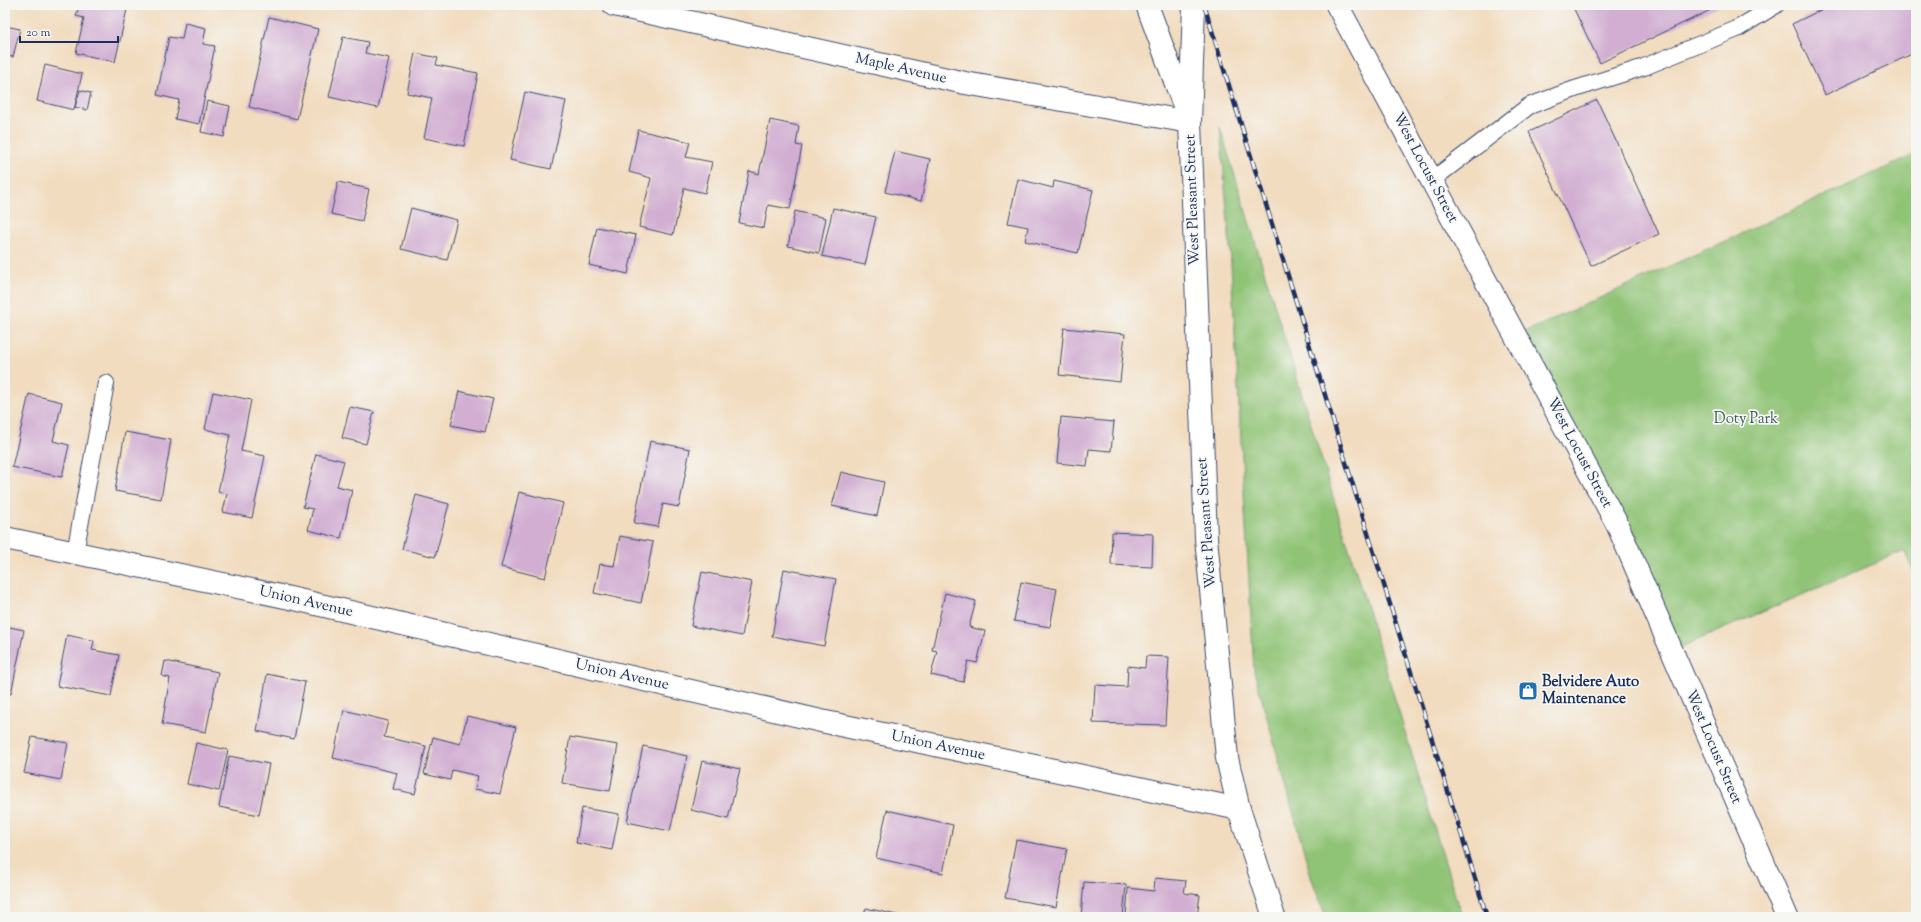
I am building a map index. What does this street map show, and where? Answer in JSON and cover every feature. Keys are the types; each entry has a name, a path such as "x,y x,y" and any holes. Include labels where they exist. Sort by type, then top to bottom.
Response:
{"street":[{"name":"Maple Avenue","path":"614,5 965,83 1190,122"},
{"name":"West Pleasant Street","path":"1147,5 1190,122"},
{"name":"West Pleasant Street","path":"1194,5 1190,122 1206,538 1227,758 1239,809 1274,917"},
{"name":"West Locust Street","path":"1337,5 1617,524 1787,917"},
{"name":"Union Avenue","path":"5,538 297,600 821,721 1239,809"}],"lane":[{"path":"1432,180 1529,106 1575,89 1644,67 1737,30 1776,5"},
{"path":"75,553 106,383"}],"green space":[{"path":"1220,127 1462,917 1326,917 1311,877 1254,671 1230,247"},
{"name":"Doty Park","path":"1916,154 1916,575 1904,551 1672,651 1516,336"}],"building":[{"path":"79,5 128,5 115,62 76,53 84,18 76,16"},
{"path":"1572,5 1721,5 1600,63"},
{"path":"1831,5 1916,5 1916,52 1825,95 1792,24"},
{"path":"269,17 318,29 297,119 249,107"},
{"path":"185,23 206,28 203,44 215,46 199,124 175,119 179,100 157,95 169,37 182,39"},
{"path":"5,26 20,29 13,57 5,56"},
{"path":"343,37 368,42 365,53 389,58 378,108 329,97"},
{"path":"415,53 438,58 436,65 478,73 464,146 424,138 432,98 407,93"},
{"path":"45,65 82,74 74,110 37,101"},
{"path":"80,90 91,93 87,110 75,107"},
{"path":"525,92 566,101 551,169 510,160"},
{"path":"1597,100 1659,234 1591,266 1529,132"},
{"path":"207,101 230,106 224,137 201,132"},
{"path":"770,120 799,126 796,145 802,146 790,209 768,205 764,228 739,223 749,171 759,174"},
{"path":"638,130 690,142 686,157 712,162 705,193 684,188 673,235 639,227 651,178 629,172"},
{"path":"895,151 930,159 921,201 885,192"},
{"path":"1018,179 1053,188 1054,181 1093,190 1078,253 1025,241 1028,227 1008,223"},
{"path":"338,182 369,189 362,221 331,214"},
{"path":"411,208 457,220 447,260 401,249"},
{"path":"833,208 876,217 865,265 822,256"},
{"path":"795,211 826,218 819,253 788,246"},
{"path":"597,227 636,235 628,274 589,265"},
{"path":"5,325 8,325 6,338 5,338"},
{"path":"1064,328 1125,334 1120,382 1059,375"},
{"path":"459,391 493,399 485,432 451,425"},
{"path":"213,392 251,400 241,451 265,456 252,518 223,512 227,494 218,492 230,435 205,429"},
{"path":"29,394 62,402 53,441 69,445 62,477 12,467"},
{"path":"350,407 374,412 366,444 342,438"},
{"path":"1061,417 1114,422 1111,451 1089,449 1087,466 1057,463"},
{"path":"125,432 171,440 161,499 115,491"},
{"path":"650,441 690,449 679,507 663,504 658,527 634,523"},
{"path":"316,454 344,461 337,486 352,490 341,538 308,530 313,509 303,507"},
{"path":"841,472 884,482 877,516 832,506"},
{"path":"519,492 563,503 545,578 501,567"},
{"path":"416,495 449,504 435,557 402,549"},
{"path":"1112,532 1153,534 1152,567 1111,565"},
{"path":"620,536 653,542 641,603 594,593 600,564 614,566"},
{"path":"784,569 836,579 824,646 772,636"},
{"path":"702,572 752,582 742,636 691,626"},
{"path":"1021,582 1057,589 1050,627 1014,621"},
{"path":"945,593 976,601 969,627 985,631 977,663 968,661 963,682 931,675 937,651 932,650"},
{"path":"5,626 24,630 11,694 5,693"},
{"path":"67,635 94,641 92,650 119,655 111,696 57,686"},
{"path":"1146,656 1169,657 1165,725 1093,723 1095,685 1127,687 1128,666 1145,668"},
{"path":"165,661 218,672 206,732 162,724 170,678 162,676"},
{"path":"267,674 305,682 294,739 257,731"},
{"path":"344,710 388,721 384,737 426,746 415,794 393,789 397,773 333,758"},
{"path":"467,716 516,727 500,794 475,789 478,776 452,770 450,780 424,774 433,737 460,744"},
{"path":"32,737 68,743 61,780 24,773"},
{"path":"570,737 618,745 610,791 562,783"},
{"path":"196,743 228,750 219,791 187,784"},
{"path":"643,746 687,756 670,831 627,822"},
{"path":"229,756 269,764 259,815 219,807"},
{"path":"702,761 740,769 728,819 691,810"},
{"path":"582,808 619,814 612,850 576,843"},
{"path":"887,810 953,825 943,873 876,858"},
{"path":"1016,840 1067,849 1056,907 1005,898"},
{"path":"1155,878 1186,881 1184,893 1200,895 1197,917 1126,917 1128,888 1154,891"},
{"path":"1084,882 1126,885 1123,917 1081,917"},
{"path":"866,908 901,916 901,917 863,917"}],"railway":[{"path":"1204,5 1487,917"}],"place":[{"name":"Belvidere Auto Maintenance","path":"1528,691"}]}
